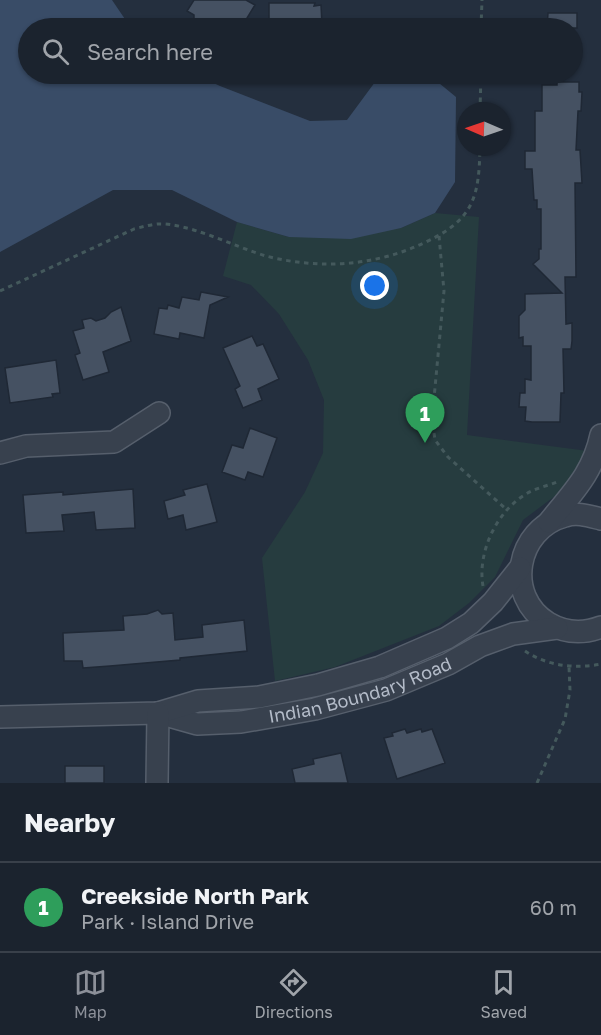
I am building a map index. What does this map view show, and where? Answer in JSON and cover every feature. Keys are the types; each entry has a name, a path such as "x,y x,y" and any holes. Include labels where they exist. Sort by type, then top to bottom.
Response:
{"street":[{"path":"0,453 26,446 114,442 159,413"},
{"path":"556,628 541,618 528,604 521,586 520,568 525,549 535,534 549,522 586,476 598,449 601,435"},
{"path":"549,522 567,515 585,514 601,519"},
{"name":"Indian Boundary Road","path":"0,717 158,713 198,701 259,697 308,687 380,667 447,638 471,623 493,602 520,568"},
{"name":"Indian Boundary Road","path":"158,713 197,724 241,722 315,709 386,690 448,664 480,646 513,634 556,628 574,632 598,630"},
{"path":"158,713 158,783"}],"path":[{"path":"481,18 482,0"},
{"path":"480,84 480,102"},
{"path":"0,291 134,229 158,224 187,229 265,255 297,262 329,265 359,262 403,253 439,236 462,220 473,200 480,176 480,156"},
{"path":"439,236 444,291 432,420 435,440 448,457 507,510"},
{"path":"484,592 483,561 489,537 507,510 526,494 565,480"},
{"path":"520,648 544,660 569,667 601,664"},
{"path":"537,783 565,720 570,690 569,667"}],"green space":[{"path":"435,213 479,217 467,435 588,451 559,493 523,520 495,577 469,603 439,626 335,667 275,681 262,558 305,492 323,453 324,400 308,360 279,314 251,285 223,276 237,222 289,237 401,228"}],"water":[{"path":"0,0 112,0 124,18 18,18 18,84 216,84 310,121 347,120 374,84 440,84 456,97 455,182 435,213 401,228 351,239 289,237 237,222 172,190 113,190 0,252"}],"building":[{"path":"194,0 246,0 255,5 247,18 194,18 194,15 187,11"},
{"path":"269,3 321,5 322,18 269,18"},
{"path":"548,13 577,13 577,18 548,18"},
{"path":"579,84 579,92 582,92 581,111 578,111 576,150 580,150 582,183 575,183 576,277 565,277 566,324 572,323 572,341 571,349 563,349 564,393 561,393 560,422 532,422 525,421 526,407 519,407 520,393 525,393 525,379 531,380 531,346 523,346 523,337 519,338 519,316 525,310 525,294 562,293 533,264 539,259 539,249 541,249 541,209 537,209 537,200 534,200 532,169 525,169 525,151 535,151 535,111 542,111 542,85"},
{"path":"201,292 228,297 210,305 204,338 180,333 179,339 154,334 159,308 167,309 168,305 179,308 182,297 199,300"},
{"path":"121,307 131,341 103,352 109,372 83,380 75,355 80,353 73,331 84,328 82,320 91,318 96,321 105,318"},
{"path":"252,336 257,346 263,344 279,379 258,389 262,400 243,408 235,389 240,386 223,348"},
{"path":"56,360 60,393 52,394 53,397 10,403 5,368"},
{"path":"250,428 277,438 263,477 248,472 245,480 222,472 232,445 243,448"},
{"path":"207,484 217,522 186,530 183,515 168,519 164,501 185,495 183,490"},
{"path":"133,489 135,528 96,530 94,512 62,515 64,531 26,533 23,495 63,492 63,495"},
{"path":"158,610 162,614 173,613 175,640 203,637 202,625 244,620 247,651 180,658 180,660 83,668 82,661 64,661 63,633 124,630 123,616 147,614"},
{"path":"405,729 407,733 432,729 445,763 397,779 384,738"},
{"path":"341,753 348,783 295,783 292,769 314,764 313,759"},
{"path":"65,766 104,766 104,783 65,783"}],"place":[{"name":"Creekside North Park","path":"425,443"}]}
